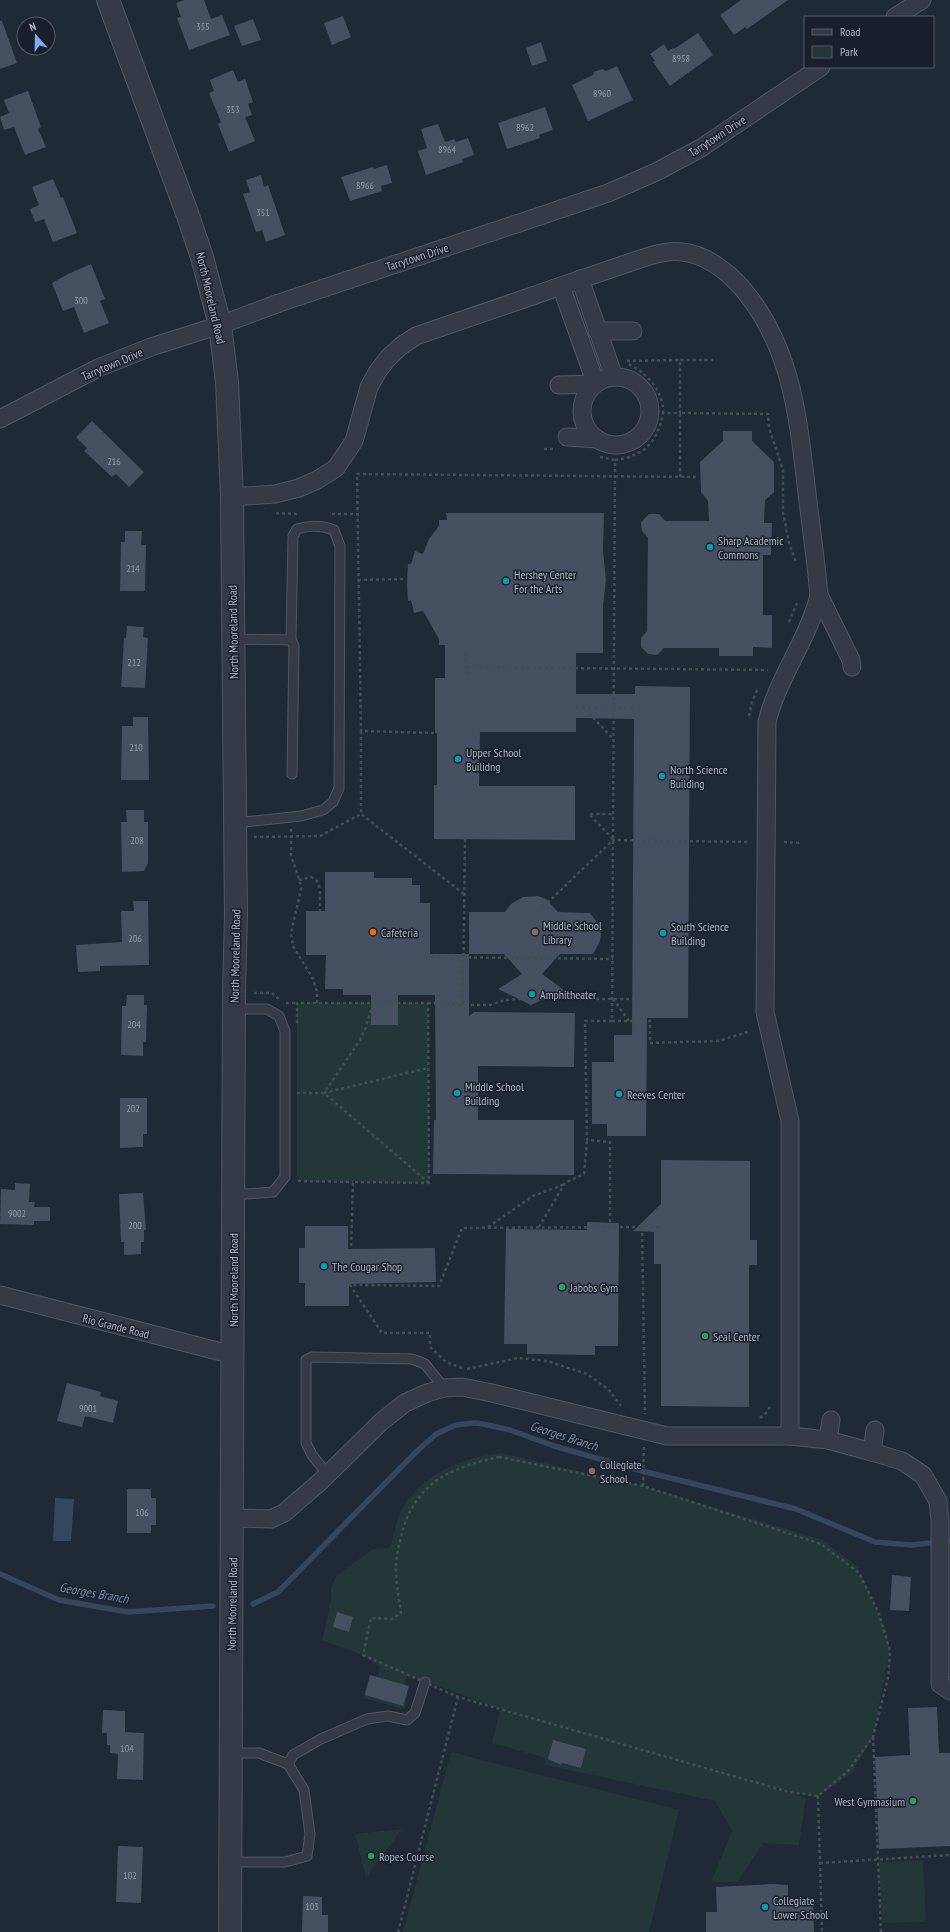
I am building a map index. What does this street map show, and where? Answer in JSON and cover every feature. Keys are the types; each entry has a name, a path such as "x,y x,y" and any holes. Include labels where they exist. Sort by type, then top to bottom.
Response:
{"street":[{"name":"North Mooreland Road","path":"108,0 188,213 202,257 220,325 227,382 232,496 233,639 243,831 236,915 234,1009 230,1932"},
{"path":"897,16 922,0"},
{"name":"Tarrytown Drive","path":"0,419 98,368 151,347 593,198 656,172 701,148 820,68"},
{"path":"232,496 275,494 300,488 317,480 336,468 354,441 369,387 388,358 400,346 416,336 661,253 682,252 695,254 728,273 756,304 777,345 788,372 793,392 800,434 818,595 814,614 784,676 774,699 767,722 765,1012 790,1121 790,1436"},
{"path":"580,280 614,377"},
{"path":"561,286 596,384"},
{"path":"597,330 633,331"},
{"path":"614,377 624,378 641,388 647,396 650,405 648,425 635,440 626,444 606,444 597,439 589,432 584,423 582,412 586,397 596,384 604,379 614,377"},
{"path":"560,385 596,384"},
{"path":"567,437 597,439"},
{"path":"818,595 851,660 852,667"},
{"name":"Rio Grande Road","path":"0,1294 233,1355"},
{"path":"232,1518 271,1518 277,1517 292,1508 328,1475 382,1421 405,1402 444,1388 462,1387 492,1393 667,1436 790,1436 828,1440 902,1461 923,1476 938,1501 940,1529 940,1684 950,1691"},
{"path":"828,1440 830,1420"},
{"path":"872,1452 875,1430"}],"lane":[{"path":"243,831 290,817 323,810 333,802 339,788 340,546 334,530 324,526 307,526 297,529 293,536 291,640 294,646 292,774"},
{"path":"233,639 291,640"},
{"path":"233,1194 273,1192 285,1177 285,1031 279,1016 267,1009 234,1009"},
{"path":"328,1475 312,1455 306,1442 306,1360 312,1357 412,1359 425,1364 444,1388"},
{"path":"288,1764 293,1755 321,1739 367,1719 388,1716 407,1720 416,1713 425,1682"},
{"path":"230,1862 285,1862 307,1856 310,1834 304,1790 288,1764 259,1753 231,1753"}],"path":[{"path":"680,360 680,476"},
{"path":"612,1021 615,460 639,454 650,446 661,422 663,413 663,404 660,394 640,371 629,365 626,361 713,360"},
{"path":"663,413 768,414 769,428 783,470 783,512 786,530 799,568"},
{"path":"361,814 357,474 697,477"},
{"path":"358,580 406,579"},
{"path":"788,624 798,598"},
{"path":"466,653 467,677"},
{"path":"763,676 769,664"},
{"path":"467,667 766,669 784,676"},
{"path":"749,718 752,702 760,682"},
{"path":"576,707 633,708"},
{"path":"588,707 589,713 614,741"},
{"path":"361,731 434,733"},
{"path":"243,831 291,836 320,836 361,814"},
{"path":"361,814 465,894"},
{"path":"613,840 589,814 614,814"},
{"path":"290,817 291,856 300,880 300,897 292,921 291,933 293,946 313,979 317,992 317,1003"},
{"path":"747,835 747,850"},
{"path":"463,1005 465,839"},
{"path":"543,908 613,840 801,843"},
{"path":"300,880 307,877 314,878 317,881 320,889 320,911"},
{"path":"426,957 613,959"},
{"path":"297,1026 297,1003 428,1003 490,1005 505,1000 518,998 633,999"},
{"path":"612,999 630,1021"},
{"path":"428,1003 429,1183"},
{"path":"324,1092 360,1040 373,1004"},
{"path":"488,1228 533,1196 565,1184 584,1174 587,1140 585,1021 650,1021 650,1043 718,1041 751,1031"},
{"path":"749,1026 753,1039"},
{"path":"297,1093 324,1092 428,1068"},
{"path":"297,1085 297,1100"},
{"path":"324,1092 429,1183"},
{"path":"587,1140 610,1142 610,1227"},
{"path":"297,1174 297,1181 429,1183"},
{"path":"353,1182 350,1285 382,1333 430,1333 430,1347 446,1362 460,1368 469,1369 518,1358 547,1361 587,1374 608,1389 624,1409"},
{"path":"538,1228 565,1184"},
{"path":"638,1414 645,1416 642,1227"},
{"path":"350,1285 439,1286 462,1228 659,1227"},
{"path":"756,1421 763,1417 770,1407 771,1400"},
{"path":"643,1449 643,1485"},
{"path":"873,1737 848,1771 818,1796 789,1792 458,1697 363,1655 371,1618 392,1619 401,1614 396,1567 401,1538 408,1512 420,1494 446,1475 473,1462 499,1457 643,1485 821,1544 859,1573 879,1614 890,1651 888,1678 873,1737 881,1932"},
{"path":"398,1932 458,1697"},
{"path":"818,1796 822,1932"},
{"path":"820,1863 950,1855"}],"green space":[{"path":"297,1003 428,1003 429,1183 297,1181"},
{"path":"502,1453 643,1486 823,1540 858,1567 888,1636 890,1651 873,1737 852,1773 818,1796 789,1792 746,1780 806,1798 799,1845 763,1843 738,1882 711,1882 732,1831 715,1801 545,1765 545,1758 492,1743 500,1709 408,1675 404,1684 409,1687 405,1709 363,1698 370,1674 378,1677 380,1667 363,1655 322,1640 331,1599 331,1588 336,1576 373,1549 390,1548 401,1510 419,1487 431,1477 458,1463 473,1458"},
{"path":"451,1752 679,1810 649,1932 403,1932"},
{"name":"Ropes Course","path":"402,1829 366,1878 355,1834"},
{"path":"923,1860 926,1922 882,1923 879,1862"}],"water":[{"path":"55,1498 74,1499 71,1541 53,1541"}],"building":[{"path":"185,0 204,0 211,19 222,15 230,35 189,50 177,18 181,17 176,3"},
{"path":"741,0 788,0 747,29 745,27 734,35 720,15"},
{"path":"343,16 351,37 332,45 324,23"},
{"path":"253,19 261,40 242,46 234,26"},
{"path":"0,21 2,21 17,63 0,69"},
{"path":"698,33 713,55 670,86 653,62 655,61 650,54 664,44 668,51 673,48 674,49"},
{"path":"541,42 547,61 532,66 526,48"},
{"path":"617,66 633,100 588,121 572,85 593,75 594,72 602,69 606,71"},
{"path":"233,70 238,82 245,79 253,102 248,104 252,115 245,117 255,141 229,152 218,124 221,122 209,93 214,91 210,80"},
{"path":"28,91 41,127 38,129 46,147 25,155 14,127 4,130 0,117 9,113 4,100"},
{"path":"545,107 553,130 539,135 540,138 507,149 498,123"},
{"path":"438,124 445,142 454,139 456,142 468,138 474,155 462,159 463,162 426,175 418,151 427,148 421,129"},
{"path":"387,165 392,183 381,186 382,191 350,201 341,177 373,167 374,169"},
{"path":"261,175 264,187 268,185 285,235 266,242 262,230 256,232 243,194 250,192 246,180"},
{"path":"53,179 61,198 63,197 77,233 53,242 44,219 35,222 30,209 39,205 32,187"},
{"path":"91,264 105,299 100,301 109,323 84,333 74,307 63,311 52,283"},
{"path":"92,421 144,472 129,487 116,474 112,477 84,451 87,448 76,437"},
{"name":"Sharp Academic Commons","path":"723,431 752,431 752,441 774,462 774,492 765,500 764,523 772,523 771,555 763,555 763,615 772,615 772,648 753,647 753,656 719,656 719,648 664,648 657,655 648,654 641,647 641,638 647,631 648,538 642,531 641,522 649,514 659,514 665,521 709,521 708,501 701,492 700,462 723,441"},
{"path":"446,513 604,513 603,551 606,580 603,605 603,653 576,653 576,694 635,694 635,686 690,687 688,1018 647,1018 646,1136 607,1136 607,1124 592,1124 592,1062 614,1062 614,1035 632,1035 634,719 576,718 576,732 480,732 479,786 575,786 575,840 434,839 434,785 437,785 435,678 445,678 445,645 439,645 439,639 423,611 414,613 411,600 408,601 407,583 408,564 411,564 415,551 423,554 429,539 439,526 439,520 447,520"},
{"path":"125,531 142,531 141,545 146,545 145,591 120,591 121,542 125,542"},
{"path":"127,626 144,627 143,637 148,638 145,688 121,687 124,638 126,638"},
{"path":"133,717 148,717 149,780 121,780 122,726 133,726"},
{"path":"126,810 144,810 144,822 148,822 148,863 144,871 122,872 121,822 127,822"},
{"path":"325,872 374,872 374,878 412,878 412,885 420,885 420,903 430,903 430,954 469,954 469,1016 474,1012 575,1013 574,1067 478,1066 478,1120 574,1120 574,1175 433,1174 434,1120 436,1120 435,995 398,995 398,1025 371,1025 371,995 343,995 343,989 325,989 326,955 306,955 306,911 325,911"},
{"name":"Middle School Library","path":"538,896 546,899 558,912 590,913 599,925 601,935 600,941 593,954 560,954 542,974 564,990 531,1005 498,989 522,974 504,954 469,954 469,912 505,912 511,904 523,897"},
{"path":"133,901 148,901 149,965 100,966 100,971 78,972 76,945 122,942 121,911 134,911"},
{"path":"127,995 144,995 144,1005 147,1005 146,1042 143,1042 143,1056 121,1055 122,1006 126,1006"},
{"path":"120,1098 147,1098 147,1134 143,1134 143,1147 120,1148"},
{"name":"Seal Center","path":"661,1160 750,1161 750,1240 757,1240 757,1265 749,1265 749,1407 661,1406 661,1264 654,1264 654,1232 633,1231 661,1204"},
{"path":"15,1183 30,1184 29,1202 35,1202 34,1207 50,1207 50,1221 34,1221 34,1225 0,1224 1,1189 15,1190"},
{"path":"143,1193 146,1230 144,1230 144,1242 141,1242 141,1254 124,1255 124,1242 121,1242 119,1194"},
{"name":"Jabobs Gym","path":"587,1222 619,1223 618,1346 595,1346 595,1355 527,1354 527,1344 504,1344 506,1229 587,1230"},
{"path":"305,1226 348,1226 348,1249 435,1248 436,1282 349,1284 349,1306 305,1306 305,1283 299,1283 299,1248 305,1248"},
{"path":"67,1383 101,1392 100,1396 118,1401 113,1423 85,1416 82,1427 57,1421"},
{"path":"127,1489 151,1489 151,1498 156,1498 156,1525 151,1525 151,1533 127,1533"},
{"path":"892,1575 911,1577 909,1611 890,1610"},
{"path":"337,1612 353,1617 349,1632 333,1627"},
{"path":"370,1675 409,1686 403,1706 365,1695"},
{"name":"West Gymnasium","path":"937,1707 939,1753 950,1753 950,1846 879,1849 875,1757 910,1755 908,1708"},
{"path":"103,1710 125,1711 125,1732 144,1733 143,1780 117,1779 118,1754 110,1753 110,1745 107,1745 107,1733 102,1733"},
{"path":"553,1740 586,1749 581,1768 562,1763 561,1765 548,1759"},
{"path":"118,1846 143,1847 141,1903 116,1902"},
{"name":"Collegiate Lower School","path":"773,1884 788,1885 788,1901 813,1900 814,1932 706,1932 706,1912 717,1912 716,1887"},
{"path":"303,1896 322,1897 322,1915 328,1915 328,1932 302,1932"}],"waterway":[{"name":"Georges Branch","path":"253,1604 278,1592 415,1453 436,1434 456,1425 475,1423 510,1430 554,1446 642,1471 796,1509 875,1542 911,1545 950,1541"},
{"name":"Georges Branch","path":"0,1574 59,1600 128,1612 213,1606"}],"place":[{"name":"Sharp Academic Commons","path":"710,547"},
{"name":"Hershey Center For the Arts","path":"506,581"},
{"name":"Upper School Builidng","path":"458,759"},
{"name":"North Science Building","path":"662,776"},
{"name":"Cafeteria","path":"373,932"},
{"name":"Middle School Library","path":"535,932"},
{"name":"South Science Building","path":"663,933"},
{"name":"Amphitheater","path":"532,994"},
{"name":"Middle School Building","path":"457,1093"},
{"name":"Reeves Center","path":"619,1094"},
{"name":"The Cougar Shop","path":"324,1266"},
{"name":"Jabobs Gym","path":"562,1287"},
{"name":"Seal Center","path":"705,1336"},
{"name":"Collegiate School","path":"592,1471"},
{"name":"West Gymnasium","path":"913,1801"},
{"name":"Ropes Course","path":"371,1856"},
{"name":"Collegiate Lower School","path":"765,1907"}]}
